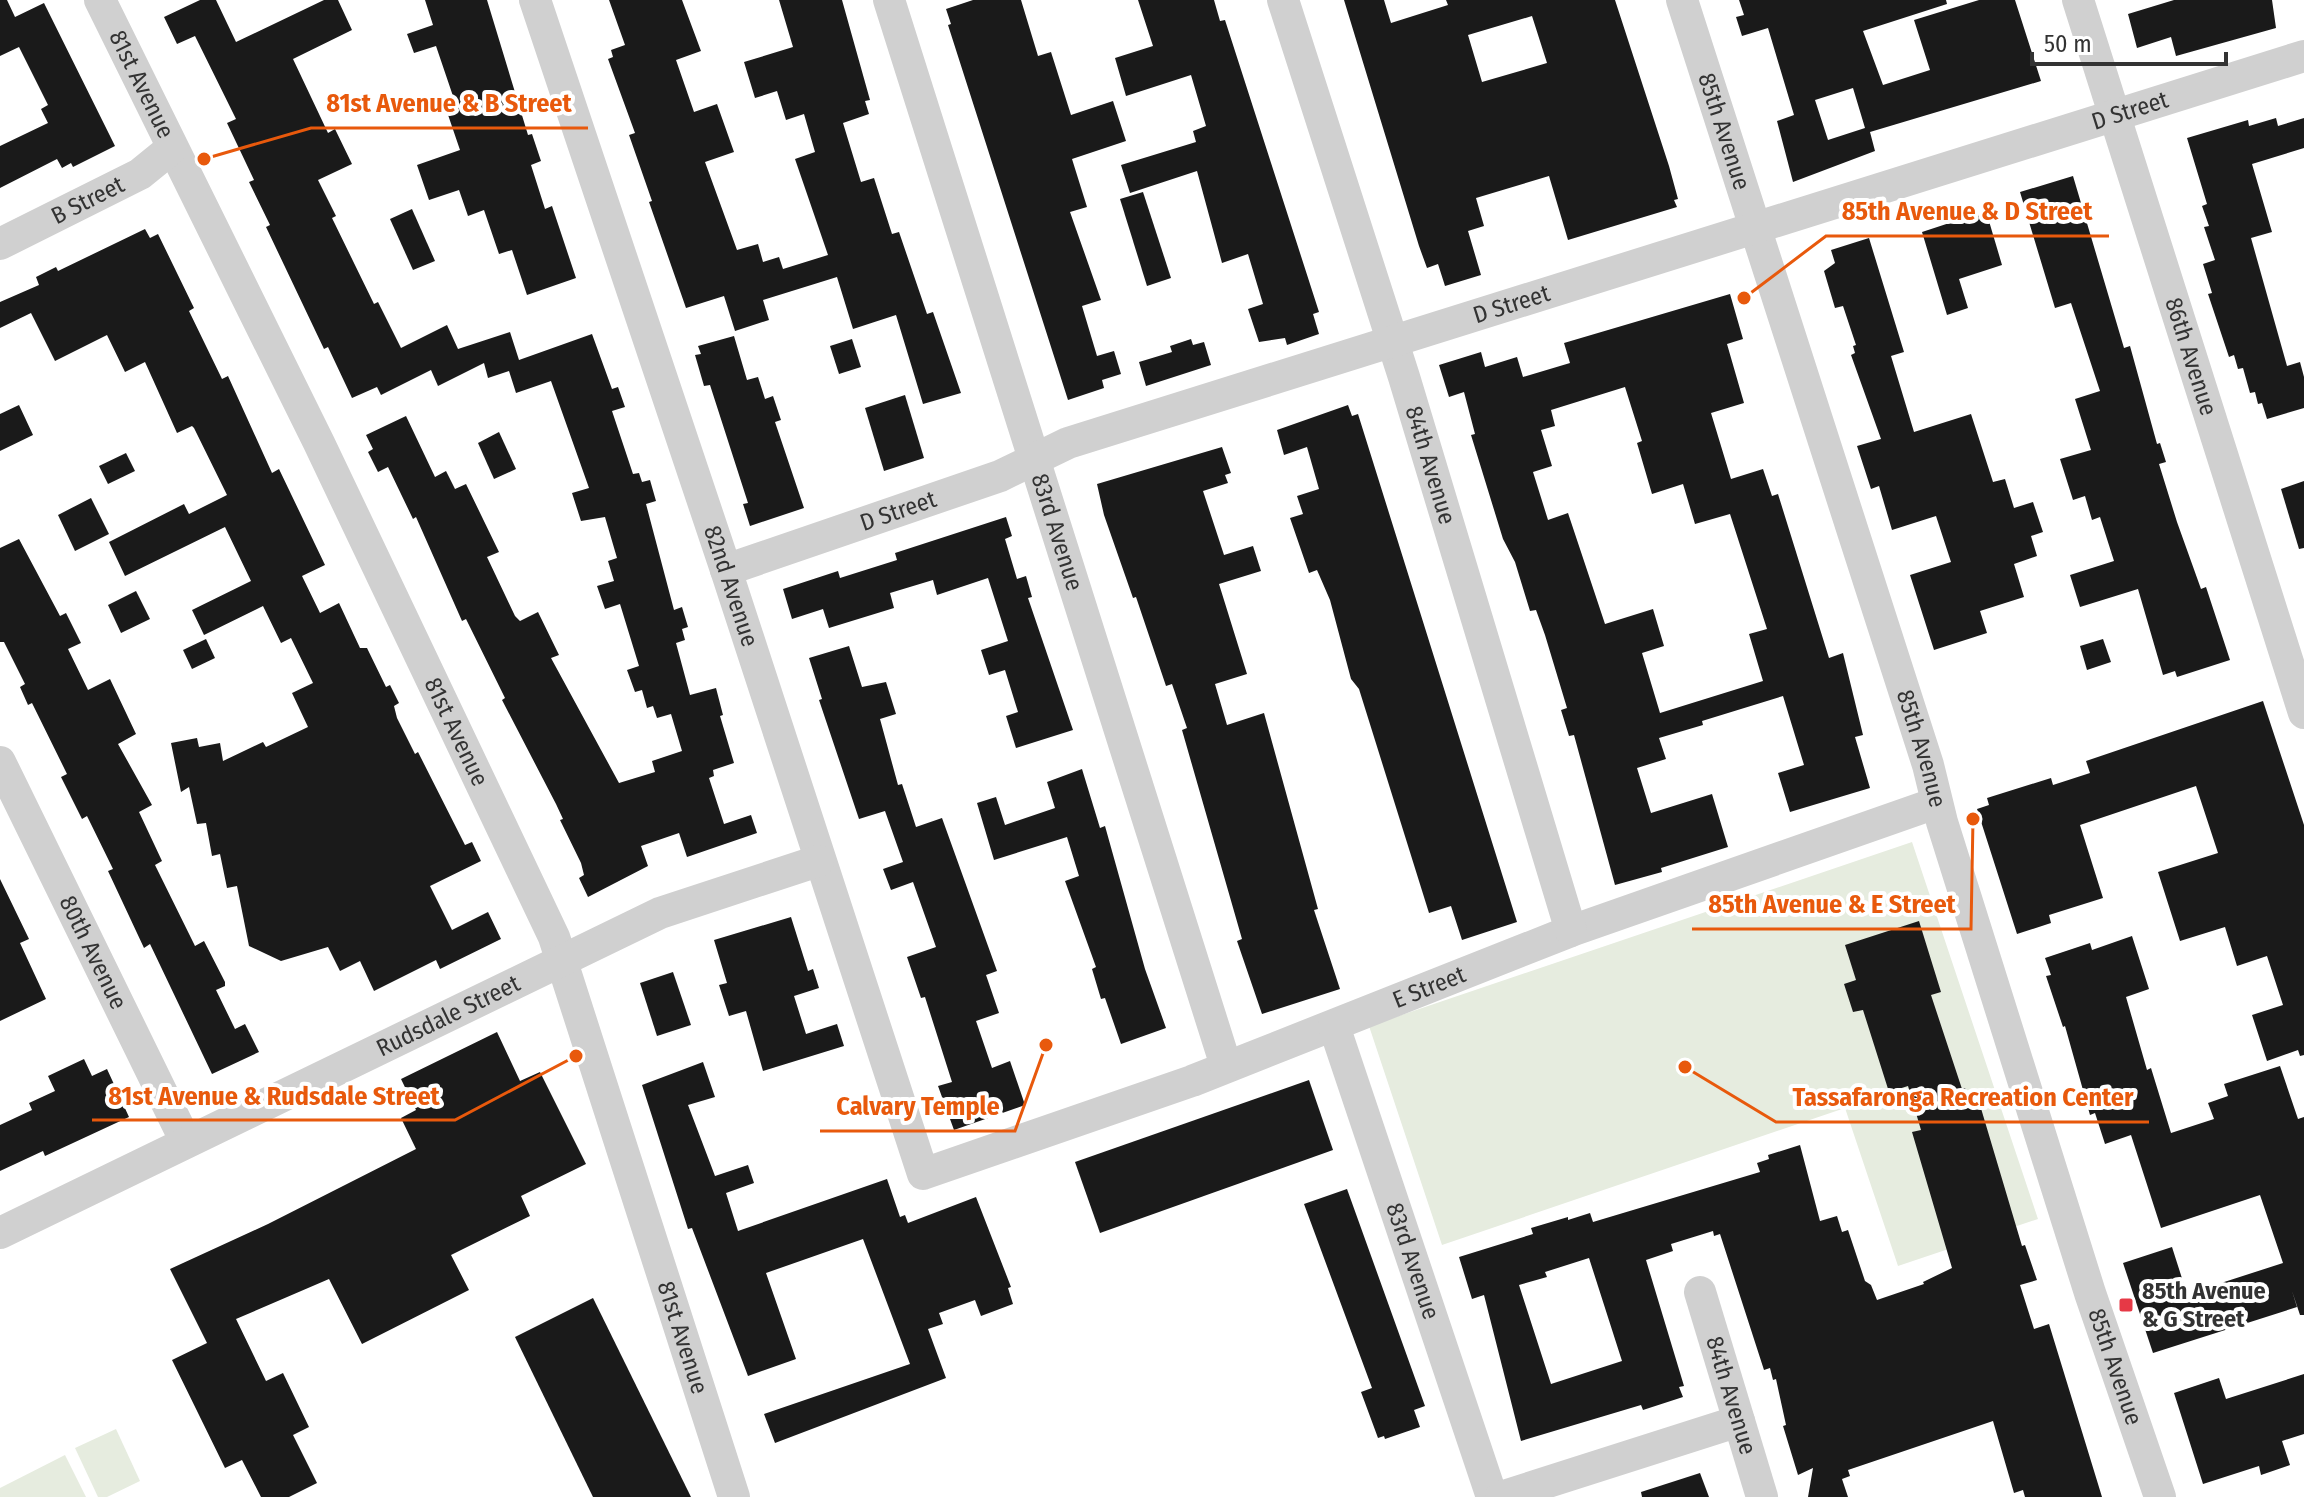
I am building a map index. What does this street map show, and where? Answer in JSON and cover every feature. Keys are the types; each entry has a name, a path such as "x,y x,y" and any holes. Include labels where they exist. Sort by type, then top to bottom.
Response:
{"street":[{"name":"81st Avenue","path":"100,0 319,443 564,962 572,1001 734,1497"},
{"name":"82nd Avenue","path":"535,0 726,570 818,861 923,1174"},
{"name":"83rd Avenue","path":"889,0 1226,1066"},
{"name":"84th Avenue","path":"1283,0 1392,342 1571,931"},
{"name":"85th Avenue","path":"1682,0 1928,765 1936,803 2090,1293 2160,1497"},
{"name":"86th Avenue","path":"2078,0 2297,666 2304,713"},
{"name":"D Street","path":"726,570 1000,476 1068,443 2304,56"},
{"name":"B Street","path":"0,244 140,174 172,148"},
{"name":"80th Avenue","path":"0,762 186,1142"},
{"name":"E Street","path":"923,1174 1334,1026 1571,931 1936,803"},
{"name":"Rudsdale Street","path":"0,1233 660,913 818,861"},
{"name":"83rd Avenue","path":"1334,1026 1492,1497"},
{"name":"84th Avenue","path":"1700,1292 1762,1497"},
{"path":"1501,1497 1739,1421"}],"shaded area":[{"path":"1912,842 2038,1219 1898,1266 1845,1108 1442,1245 1369,1026"},
{"path":"116,1429 140,1481 107,1497 98,1497 75,1448"},
{"path":"65,1455 86,1497 0,1497 0,1488"}],"building":[{"path":"0,0 7,0 15,17 44,3 115,146 73,167 71,163 62,168 57,159 0,188 0,146 48,123 41,109 48,105 19,47 0,56"},
{"path":"200,0 216,0 236,42 324,0 338,0 352,30 293,59 328,133 335,129 352,164 318,180 336,216 332,218 374,304 378,302 401,348 447,325 458,349 510,332 519,360 592,334 612,389 618,387 625,407 612,411 633,474 639,473 642,482 650,480 656,501 646,504 674,610 682,607 688,627 682,629 685,640 676,643 690,695 716,688 723,715 720,716 734,763 713,770 714,776 709,778 724,824 751,815 757,833 687,857 679,833 641,846 648,866 588,897 579,878 584,875 581,863 560,820 563,819 556,804 502,700 505,698 466,619 462,621 416,517 413,519 388,467 378,472 368,452 373,449 366,435 406,416 435,477 446,471 455,489 466,484 499,552 487,557 515,616 520,621 538,612 559,655 551,658 619,783 655,772 652,761 682,751 671,714 657,718 653,706 647,708 642,690 635,692 627,670 639,666 620,604 605,609 597,586 614,581 608,561 617,558 605,517 581,521 572,493 589,488 551,381 516,393 509,371 488,378 484,363 438,386 431,370 381,395 377,387 352,398 328,347 324,349 266,227 270,225 249,182 254,180 227,123 236,119 195,36 177,44 164,17"},
{"path":"425,0 487,0 528,135 532,134 541,161 531,165 545,209 552,206 576,278 527,295 512,250 499,254 484,210 468,216 459,190 429,200 417,165 460,150 445,106 455,102 436,46 414,53 407,34 433,25"},
{"path":"609,0 682,0 701,51 676,60 694,112 717,104 734,152 705,162 737,250 758,244 763,262 779,257 783,269 828,255 795,159 815,152 804,114 786,120 777,91 755,98 744,62 793,47 779,0 842,0 870,100 865,101 869,114 843,123 861,182 874,178 892,234 899,232 927,314 933,312 961,393 923,404 896,315 853,329 837,277 763,300 769,320 735,331 724,296 686,308 629,135 635,133 608,59 613,57 611,50 625,45"},
{"path":"973,0 1021,0 1038,56 1051,52 1071,115 1113,101 1126,141 1072,159 1087,207 1070,212 1101,300 1082,306 1097,356 1114,351 1121,374 1102,380 1104,388 1068,400 948,25 951,24 946,9"},
{"path":"1138,0 1214,0 1220,21 1225,20 1319,312 1313,314 1319,334 1287,345 1285,338 1259,342 1248,309 1263,304 1248,254 1222,263 1197,171 1130,193 1121,165 1196,142 1193,131 1206,126 1191,75 1126,96 1115,58 1153,46"},
{"path":"1344,0 1384,0 1391,23 1448,5 1446,0 1615,0 1669,166 1678,199 1674,200 1677,207 1568,240 1549,176 1476,198 1484,226 1468,231 1481,275 1445,286 1438,264 1427,268","holes":["1532,16 1547,63 1482,82 1468,35"]},
{"path":"1739,0 1946,0 1947,4 1863,31 1883,85 1930,70 1914,20 1979,0 2015,0 2041,81 1870,132 1875,151 1793,182 1777,121 1794,115 1768,28 1742,36 1736,17 1744,15","holes":["1853,88 1865,128 1828,140 1815,100"]},
{"path":"2174,0 2272,0 2276,28 2176,56 2171,37 2137,48 2128,14"},
{"path":"2276,118 2278,126 2304,118 2304,148 2252,164 2272,232 2251,238 2287,366 2300,362 2304,377 2304,408 2267,419 2255,392 2250,393 2243,368 2238,369 2234,355 2229,357 2208,294 2212,293 2203,264 2215,260 2204,227 2209,226 2202,206 2207,204 2187,138 2248,120 2249,126"},
{"path":"2073,176 2124,348 2130,346 2157,444 2160,443 2166,462 2159,464 2177,522 2201,589 2206,587 2230,660 2177,677 2175,671 2163,675 2138,589 2080,607 2070,575 2114,561 2100,517 2092,520 2085,496 2073,500 2060,459 2091,450 2075,399 2100,391 2071,303 2055,308 2020,192"},
{"path":"1143,192 1171,278 1147,286 1120,199"},
{"path":"412,209 435,261 413,270 390,219"},
{"path":"1986,211 2002,265 1959,279 1968,308 1947,315 1922,232"},
{"path":"145,229 150,238 158,234 194,308 189,311 222,379 228,376 272,473 279,469 325,565 302,576 320,613 339,603 360,648 367,648 386,687 390,685 399,703 394,706 397,718 415,754 418,752 465,845 472,842 481,861 430,886 452,930 488,912 501,939 440,969 436,960 374,991 360,961 340,971 328,947 281,961 249,946 237,886 227,888 220,854 212,856 206,823 197,824 189,787 181,792 171,743 197,738 199,747 220,743 223,761 263,742 266,747 308,727 292,693 313,683 291,638 281,643 263,606 204,635 192,610 251,581 225,527 125,576 109,542 184,504 189,514 227,495 194,428 192,426 177,433 145,362 125,372 107,335 55,361 31,313 0,328 0,302 39,285 36,277 56,267 58,271"},
{"path":"1869,238 1904,352 1891,356 1914,432 1971,414 1993,482 2005,479 2014,508 2033,502 2043,532 2031,536 2037,556 2014,564 2024,597 1980,611 1987,633 1934,650 1910,575 1951,562 1936,516 1892,530 1879,486 1871,489 1857,446 1881,439 1851,355 1855,353 1853,346 1856,345 1843,306 1835,308 1824,271 1835,263 1831,250"},
{"path":"1730,294 1743,339 1727,344 1744,403 1711,413 1731,479 1763,469 1772,496 1778,494 1829,658 1843,653 1863,735 1855,737 1870,788 1790,812 1778,773 1804,765 1783,696 1702,721 1703,725 1659,738 1666,759 1637,768 1651,813 1712,794 1728,847 1661,868 1662,872 1615,885 1574,735 1569,736 1561,710 1567,708 1545,635 1536,610 1530,611 1515,562 1503,539 1471,435 1475,434 1464,392 1449,397 1439,365 1481,352 1485,367 1517,357 1523,377 1570,363 1564,343","holes":["1625,387 1642,441 1637,443 1652,494 1683,484 1695,524 1730,514 1767,629 1749,634 1763,681 1660,713 1642,653 1664,646 1653,609 1605,624 1568,513 1548,520 1533,472 1552,466 1541,430 1555,426 1551,410"]},
{"path":"734,336 747,380 758,377 765,399 773,396 781,420 775,422 804,508 750,526 743,504 748,503 710,385 704,386 695,355 701,354 698,346"},
{"path":"852,339 861,367 839,374 830,346"},
{"path":"1191,339 1193,345 1204,342 1211,365 1146,386 1139,362 1172,352 1170,346"},
{"path":"905,395 924,458 884,471 865,408"},
{"path":"19,405 33,435 0,451 0,414"},
{"path":"1348,405 1352,416 1358,414 1517,922 1462,940 1451,906 1429,913 1359,689 1351,679 1330,600 1317,570 1309,573 1290,518 1303,514 1297,496 1319,489 1307,447 1284,455 1277,430"},
{"path":"499,432 516,469 494,479 478,443"},
{"path":"1222,447 1231,473 1225,475 1228,483 1203,491 1224,555 1253,546 1261,571 1219,584 1247,674 1215,684 1227,725 1264,713 1318,909 1314,910 1340,989 1262,1014 1237,941 1242,939 1182,730 1187,728 1172,684 1166,686 1136,597 1133,598 1104,515 1097,484"},
{"path":"126,453 135,471 108,484 99,466"},
{"path":"2304,481 2304,548 2299,549 2281,489"},
{"path":"91,498 109,534 75,551 58,515"},
{"path":"1006,517 1012,536 1005,539 1017,579 1026,576 1032,597 1028,598 1073,730 1016,748 1006,716 1018,712 1005,670 989,675 981,650 1008,641 988,578 937,595 933,580 890,593 894,608 829,628 823,609 792,619 783,589 838,571 840,578 897,560 895,553"},
{"path":"19,539 60,616 66,613 81,643 68,649 88,690 110,679 136,734 118,744 152,805 139,812 162,861 155,865 195,946 204,941 225,982 225,986 216,990 235,1029 245,1024 259,1052 212,1074 150,944 144,948 108,871 113,869 87,816 82,819 61,777 67,774 32,703 28,705 20,687 25,684 4,642 0,642 0,548"},
{"path":"136,591 150,619 121,633 108,605"},
{"path":"206,639 215,658 192,669 183,650"},
{"path":"2103,639 2111,662 2087,670 2080,646"},
{"path":"849,646 862,687 886,682 896,714 880,719 898,785 902,784 916,827 942,818 997,971 986,975 999,1013 976,1021 992,1068 1010,1061 1025,1105 954,1130 938,1086 952,1082 925,997 921,998 907,957 936,947 913,882 891,890 883,869 903,862 885,811 859,819 819,700 822,699 809,658"},
{"path":"2263,701 2304,825 2304,1055 2300,1056 2298,1050 2267,1061 2252,1015 2283,1005 2267,956 2237,966 2225,927 2180,941 2158,872 2218,853 2196,786 2080,825 2103,898 2049,915 2051,923 2017,934 1977,809 1989,805 1987,798 2051,778 2053,785 2090,773 2086,761"},
{"path":"1082,769 1100,828 1105,826 1145,969 1166,1028 1121,1044 1105,998 1101,999 1092,969 1096,967 1065,881 1079,876 1067,837 994,860 977,803 996,797 1005,825 1055,808 1047,782"},
{"path":"0,879 29,939 20,943 46,999 0,1021"},
{"path":"791,917 808,971 813,969 819,988 794,996 806,1034 837,1024 844,1046 763,1071 746,1011 729,1016 719,985 727,983 714,940"},
{"path":"1919,921 1941,992 1931,995 1962,1089 1965,1088 1971,1108 1980,1105 2022,1246 2025,1245 2037,1280 2020,1285 2034,1329 2049,1324 2102,1497 2025,1497 2023,1490 2014,1493 1993,1421 1848,1470 1850,1476 1842,1479 1848,1497 1808,1497 1813,1468 1798,1475 1783,1426 1786,1425 1776,1379 1773,1380 1770,1368 1764,1370 1720,1234 1714,1236 1713,1231 1671,1244 1673,1251 1646,1260 1684,1386 1679,1387 1683,1397 1643,1410 1641,1405 1521,1441 1484,1295 1472,1299 1459,1257 1533,1234 1531,1228 1590,1213 1593,1222 1760,1172 1757,1163 1769,1159 1768,1155 1800,1145 1820,1221 1837,1216 1842,1232 1848,1230 1865,1281 1871,1285 1877,1300 1924,1284 1952,1268 1912,1132 1921,1130 1908,1086 1889,1092 1863,1010 1853,1012 1844,984 1856,980 1845,945","holes":["1589,1258 1622,1361 1551,1384 1519,1285 1547,1277 1545,1272"]},
{"path":"2132,936 2149,989 2126,997 2147,1070 2151,1068 2171,1133 2214,1119 2208,1103 2228,1096 2224,1084 2280,1066 2298,1119 2304,1117 2304,1315 2300,1315 2292,1291 2297,1307 2153,1353 2123,1263 2172,1247 2187,1294 2283,1263 2260,1195 2161,1228 2131,1135 2105,1144 2095,1113 2090,1115 2065,1026 2046,976 2051,975 2045,958 2090,943 2092,950"},
{"path":"673,972 691,1025 657,1036 640,983"},
{"path":"497,1032 520,1081 540,1072 586,1164 521,1196 530,1216 451,1255 469,1290 362,1344 329,1279 236,1319 266,1381 283,1373 309,1427 293,1435 317,1483 289,1497 261,1497 242,1460 225,1468 172,1360 207,1343 170,1269 268,1224 416,1149 401,1118 416,1110 401,1079"},
{"path":"84,1059 92,1076 107,1069 129,1117 45,1156 43,1151 0,1171 0,1125 32,1110 29,1103 55,1091 48,1076"},
{"path":"703,1062 715,1097 688,1105 715,1176 748,1165 754,1183 726,1193 738,1231 887,1179 900,1217 905,1215 908,1223 976,1197 1011,1287 1008,1288 1013,1304 981,1316 975,1300 939,1313 943,1324 928,1329 946,1378 775,1443 764,1414 910,1364 863,1239 766,1273 796,1359 748,1376 692,1228 688,1229 642,1085"},
{"path":"1309,1080 1333,1150 1100,1233 1075,1162"},
{"path":"1347,1189 1425,1406 1414,1410 1420,1427 1385,1439 1384,1436 1378,1438 1361,1392 1372,1388 1304,1204"},
{"path":"593,1298 691,1497 593,1497 515,1337"},
{"path":"2304,1374 2304,1434 2282,1441 2290,1465 2261,1475 2259,1466 2203,1484 2174,1393 2219,1378 2226,1399"},
{"path":"1700,1473 1709,1497 1642,1497 1641,1492"}],"place":[{"name":"81st Avenue & B Street","path":"204,159"},
{"name":"85th Avenue & D Street","path":"1744,298"},
{"name":"85th Avenue & E Street","path":"1973,819"},
{"name":"Calvary Temple","path":"1046,1045"},
{"name":"81st Avenue & Rudsdale Street","path":"576,1056"},
{"name":"Tassafaronga Recreation Center","path":"1685,1067"},
{"name":"85th Avenue & G Street","path":"2126,1305"}]}
